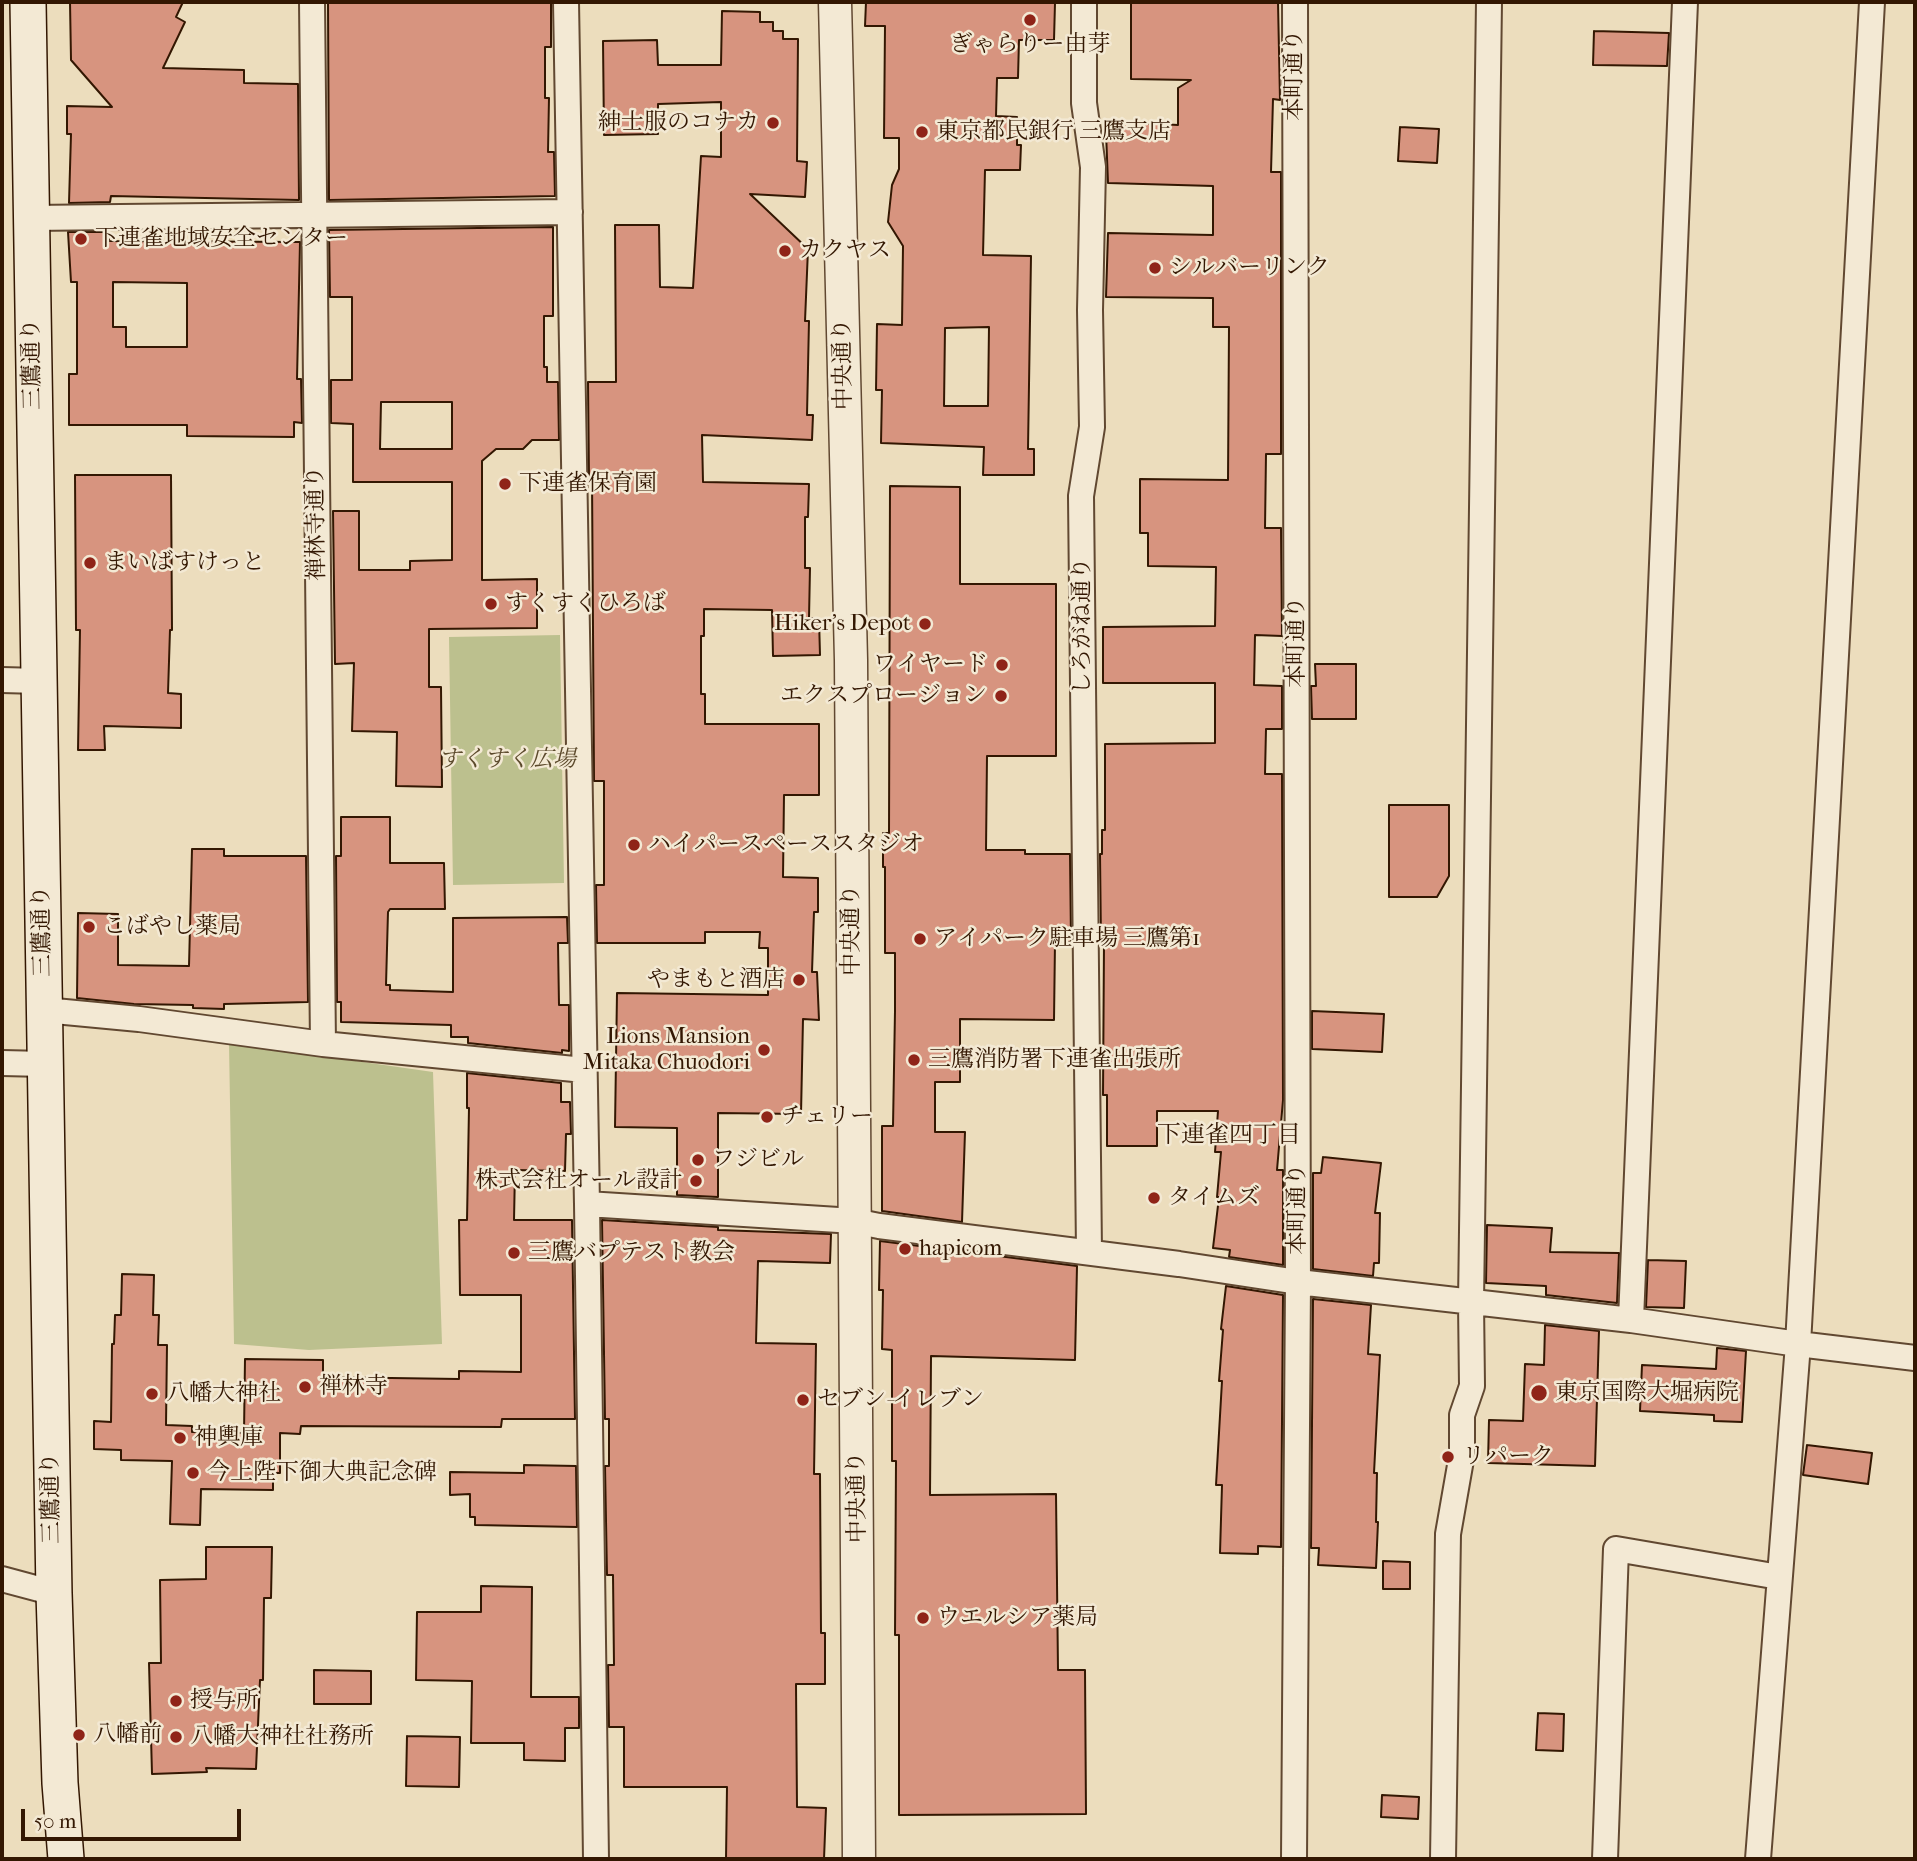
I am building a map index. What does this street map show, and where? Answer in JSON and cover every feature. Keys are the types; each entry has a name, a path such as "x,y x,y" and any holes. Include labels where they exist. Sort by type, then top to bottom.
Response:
{"main road":[{"name":"三鷹通り","path":"28,2 54,1593 60,1783 66,1859"}],"street":[{"name":"禅林寺通り","path":"312,2 323,1044"},
{"path":"566,2 596,1859"},
{"name":"中央通り","path":"835,2 851,660 859,1859"},
{"name":"しろがね通り","path":"1084,2 1084,103 1093,167 1090,310 1092,427 1081,496 1089,1252"},
{"name":"本町通り","path":"1294,1859 1298,1282 1295,2"},
{"path":"1443,1859 1448,1534 1462,1454 1462,1415 1472,1385 1489,2"},
{"path":"1631,1320 1685,2"},
{"path":"1758,1859 1798,1344 1872,2"},
{"path":"31,218 570,212"},
{"path":"2,680 38,681"},
{"path":"44,1010 139,1019 323,1044 584,1070"},
{"path":"2,1063 45,1064"},
{"path":"587,1204 854,1221 1298,1282 1631,1320 1915,1358"},
{"path":"1605,1859 1616,1549 1779,1577"},
{"path":"2,1579 54,1593"}],"green space":[{"name":"すくすく広場","path":"560,635 564,883 453,885 449,637"},
{"path":"229,1043 433,1072 442,1344 309,1350 234,1344"}],"building":[{"path":"70,2 183,2 176,17 185,22 163,68 244,70 244,83 298,84 299,200 111,196 110,202 69,203 71,134 67,134 67,106 112,107 71,60"},
{"path":"328,2 551,2 551,47 545,47 545,98 549,98 548,152 554,152 555,196 329,200"},
{"path":"866,2 1055,3 1054,40 1019,40 1018,78 997,78 996,116 1017,117 1017,145 1021,145 1020,170 985,170 983,255 1031,256 1028,449 1034,449 1034,475 983,475 984,447 881,443 882,390 876,390 877,324 902,325 903,246 888,222 892,185 899,169 899,138 884,138 885,26 865,26","holes":["989,327 988,406 944,406 945,328"]},
{"path":"1131,2 1278,2 1280,100 1273,99 1271,172 1281,172 1281,454 1266,454 1265,528 1281,528 1282,636 1255,635 1254,685 1282,686 1282,729 1266,729 1265,774 1282,774 1283,1100 1277,1170 1283,1170 1283,1265 1229,1257 1230,1250 1213,1248 1221,1152 1215,1152 1218,1111 1157,1111 1157,1146 1107,1146 1107,1095 1103,1095 1104,943 1101,943 1100,854 1102,830 1105,830 1105,744 1215,743 1215,683 1103,683 1103,627 1215,626 1216,567 1148,566 1148,533 1140,533 1140,479 1228,480 1229,327 1213,327 1213,298 1106,297 1108,233 1213,235 1213,186 1108,183 1106,132 1122,122 1178,125 1178,88 1191,80 1131,79"},
{"path":"722,11 760,12 760,22 773,22 773,31 783,31 783,39 798,39 797,161 807,162 805,197 750,194 808,249 805,321 809,321 807,415 813,415 812,440 702,435 703,482 809,484 808,517 805,517 805,568 810,568 809,618 819,619 820,655 773,656 772,610 704,609 701,694 705,694 705,724 819,724 819,795 784,795 783,877 818,878 818,912 814,912 812,972 817,972 819,1020 803,1019 801,1114 718,1113 718,1197 677,1195 677,1128 615,1127 617,993 768,995 768,948 759,948 760,932 705,932 705,943 597,943 596,885 604,885 604,781 594,781 592,479 589,479 588,382 616,382 615,225 659,225 660,287 693,288 701,156 721,157 721,102 658,104 658,134 604,135 603,41 657,40 658,65 721,65"},
{"path":"1594,31 1669,33 1667,66 1593,65"},
{"path":"1400,127 1439,129 1437,163 1398,161"},
{"path":"553,227 553,316 544,316 544,367 547,367 547,382 558,382 559,440 532,440 523,449 496,449 482,461 482,580 537,579 537,628 429,629 429,687 441,687 442,787 396,786 397,732 352,731 354,663 335,664 333,511 359,511 359,570 410,570 410,561 452,560 452,482 353,482 353,424 331,423 331,380 352,380 352,297 330,297 329,230","holes":["381,402 452,402 452,449 380,449"]},
{"path":"68,232 109,232 109,241 300,242 297,379 301,379 302,423 294,422 294,437 187,436 187,425 69,425 69,374 77,374 77,282 71,282","holes":["113,282 187,283 187,347 126,347 126,327 113,327"]},
{"path":"75,475 171,475 172,630 168,693 181,694 181,728 104,726 105,750 78,750 80,630 76,630"},
{"path":"890,486 960,487 960,584 1056,584 1056,756 987,756 986,850 1025,850 1025,854 1070,854 1071,942 1055,942 1054,1020 960,1019 960,1082 935,1082 935,1132 965,1132 962,1222 882,1211 882,1126 893,1126 895,1011 895,953 885,953 883,867 883,833 889,833"},
{"path":"1315,664 1356,664 1356,719 1312,719 1311,686 1316,686"},
{"path":"1389,805 1449,805 1449,876 1437,897 1389,897"},
{"path":"341,817 390,817 390,863 444,863 445,909 390,909 388,912 386,985 390,985 390,990 453,992 453,918 567,917 568,943 558,943 559,1005 569,1005 569,1051 562,1050 562,1053 468,1043 468,1037 451,1037 451,1025 341,1022 341,1002 337,1002 336,856 341,856"},
{"path":"192,849 224,849 224,856 306,856 308,1002 224,1004 224,1009 77,998 78,913 118,914 118,965 189,966"},
{"path":"1312,1011 1384,1014 1382,1052 1312,1049"},
{"path":"467,1073 561,1083 561,1102 570,1102 571,1134 566,1134 565,1171 515,1170 514,1220 572,1220 575,1419 502,1419 501,1427 301,1426 300,1434 280,1433 280,1473 273,1473 273,1490 201,1489 200,1525 170,1524 172,1461 121,1460 121,1450 94,1449 94,1421 111,1422 112,1344 115,1315 121,1315 122,1274 154,1275 153,1315 159,1315 158,1345 167,1345 166,1425 192,1426 192,1432 244,1433 245,1359 323,1360 323,1377 459,1379 459,1371 521,1372 521,1295 460,1295 459,1220 467,1220"},
{"path":"1323,1157 1381,1163 1375,1213 1380,1213 1379,1263 1374,1263 1373,1276 1313,1269 1313,1173 1321,1173"},
{"path":"602,1220 718,1227 718,1230 831,1234 830,1263 758,1261 756,1343 816,1344 814,1474 820,1474 821,1633 825,1633 825,1684 796,1684 797,1807 826,1808 824,1859 726,1859 727,1787 624,1787 624,1727 609,1727 608,1665 614,1665 613,1575 607,1575 605,1466 609,1466 609,1419 605,1419"},
{"path":"1487,1225 1552,1228 1550,1252 1619,1253 1617,1303 1546,1295 1546,1286 1486,1283"},
{"path":"880,1241 1077,1266 1075,1360 931,1356 930,1495 1056,1494 1058,1670 1085,1670 1086,1814 899,1815 899,1635 895,1635 896,1461 892,1461 892,1350 882,1349"},
{"path":"1648,1260 1686,1261 1684,1308 1646,1307"},
{"path":"1226,1286 1283,1295 1281,1547 1258,1546 1258,1554 1220,1553 1222,1485 1216,1485 1222,1381 1219,1381 1221,1329"},
{"path":"1313,1299 1371,1305 1368,1354 1380,1355 1374,1473 1377,1473 1376,1568 1318,1565 1319,1548 1311,1548"},
{"name":"東京国際大堀病院","path":"1545,1325 1599,1331 1595,1466 1488,1463 1489,1420 1523,1421 1525,1364 1544,1365"},
{"path":"1717,1348 1746,1351 1742,1422 1714,1421 1714,1415 1640,1411 1642,1365 1716,1369"},
{"path":"1807,1445 1872,1453 1868,1484 1803,1475"},
{"path":"524,1465 576,1466 577,1527 475,1525 475,1517 470,1517 470,1494 450,1495 450,1472 524,1473"},
{"path":"206,1547 272,1547 271,1598 264,1598 263,1680 260,1680 256,1769 206,1768 207,1772 152,1774 149,1663 161,1663 160,1580 206,1579"},
{"path":"1383,1561 1410,1562 1410,1589 1383,1589"},
{"path":"481,1586 532,1587 531,1697 579,1697 579,1728 565,1728 565,1761 524,1760 524,1743 471,1743 472,1681 416,1680 417,1612 481,1612"},
{"path":"314,1670 371,1671 371,1704 314,1704"},
{"path":"1538,1713 1564,1714 1563,1751 1536,1750"},
{"path":"407,1736 460,1737 459,1787 406,1786"},
{"path":"1382,1795 1419,1797 1418,1819 1381,1817"}],"place":[{"name":"ぎゃらりー由芽","path":"1030,20"},
{"name":"紳士服のコナカ","path":"773,123"},
{"name":"東京都民銀行 三鷹支店","path":"922,132"},
{"name":"下連雀地域安全センター","path":"81,239"},
{"name":"カクヤス","path":"785,251"},
{"name":"シルバーリンク","path":"1155,268"},
{"name":"下連雀保育園","path":"505,484"},
{"name":"まいばすけっと","path":"90,563"},
{"name":"すくすくひろば","path":"491,604"},
{"name":"Hiker's Depot","path":"925,624"},
{"name":"ワイヤード","path":"1002,665"},
{"name":"エクスプロージョン","path":"1001,696"},
{"name":"ハイパースペーススタジオ","path":"634,845"},
{"name":"こばやし薬局","path":"89,927"},
{"name":"アイパーク駐車場 三鷹第1","path":"920,939"},
{"name":"やまもと酒店","path":"799,980"},
{"name":"Lions Mansion Mitaka Chuodori","path":"764,1050"},
{"name":"三鷹消防署下連雀出張所","path":"914,1060"},
{"name":"チェリー","path":"767,1117"},
{"name":"フジビル","path":"698,1160"},
{"name":"株式会社オール設計","path":"696,1181"},
{"name":"タイムズ","path":"1154,1198"},
{"name":"hapicom","path":"905,1249"},
{"name":"三鷹バプテスト教会","path":"514,1253"},
{"name":"禅林寺","path":"305,1387"},
{"name":"東京国際大堀病院","path":"1539,1393"},
{"name":"八幡大神社","path":"152,1394"},
{"name":"セブン-イレブン","path":"803,1400"},
{"name":"神輿庫","path":"180,1438"},
{"name":"リパーク","path":"1448,1457"},
{"name":"今上陛下御大典記念碑","path":"193,1473"},
{"name":"ウエルシア薬局","path":"923,1618"},
{"name":"授与所","path":"176,1701"},
{"name":"八幡前","path":"79,1735"},
{"name":"八幡大神社社務所","path":"176,1737"}],"district":[{"name":"下連雀四丁目","path":"1229,1136"}]}
